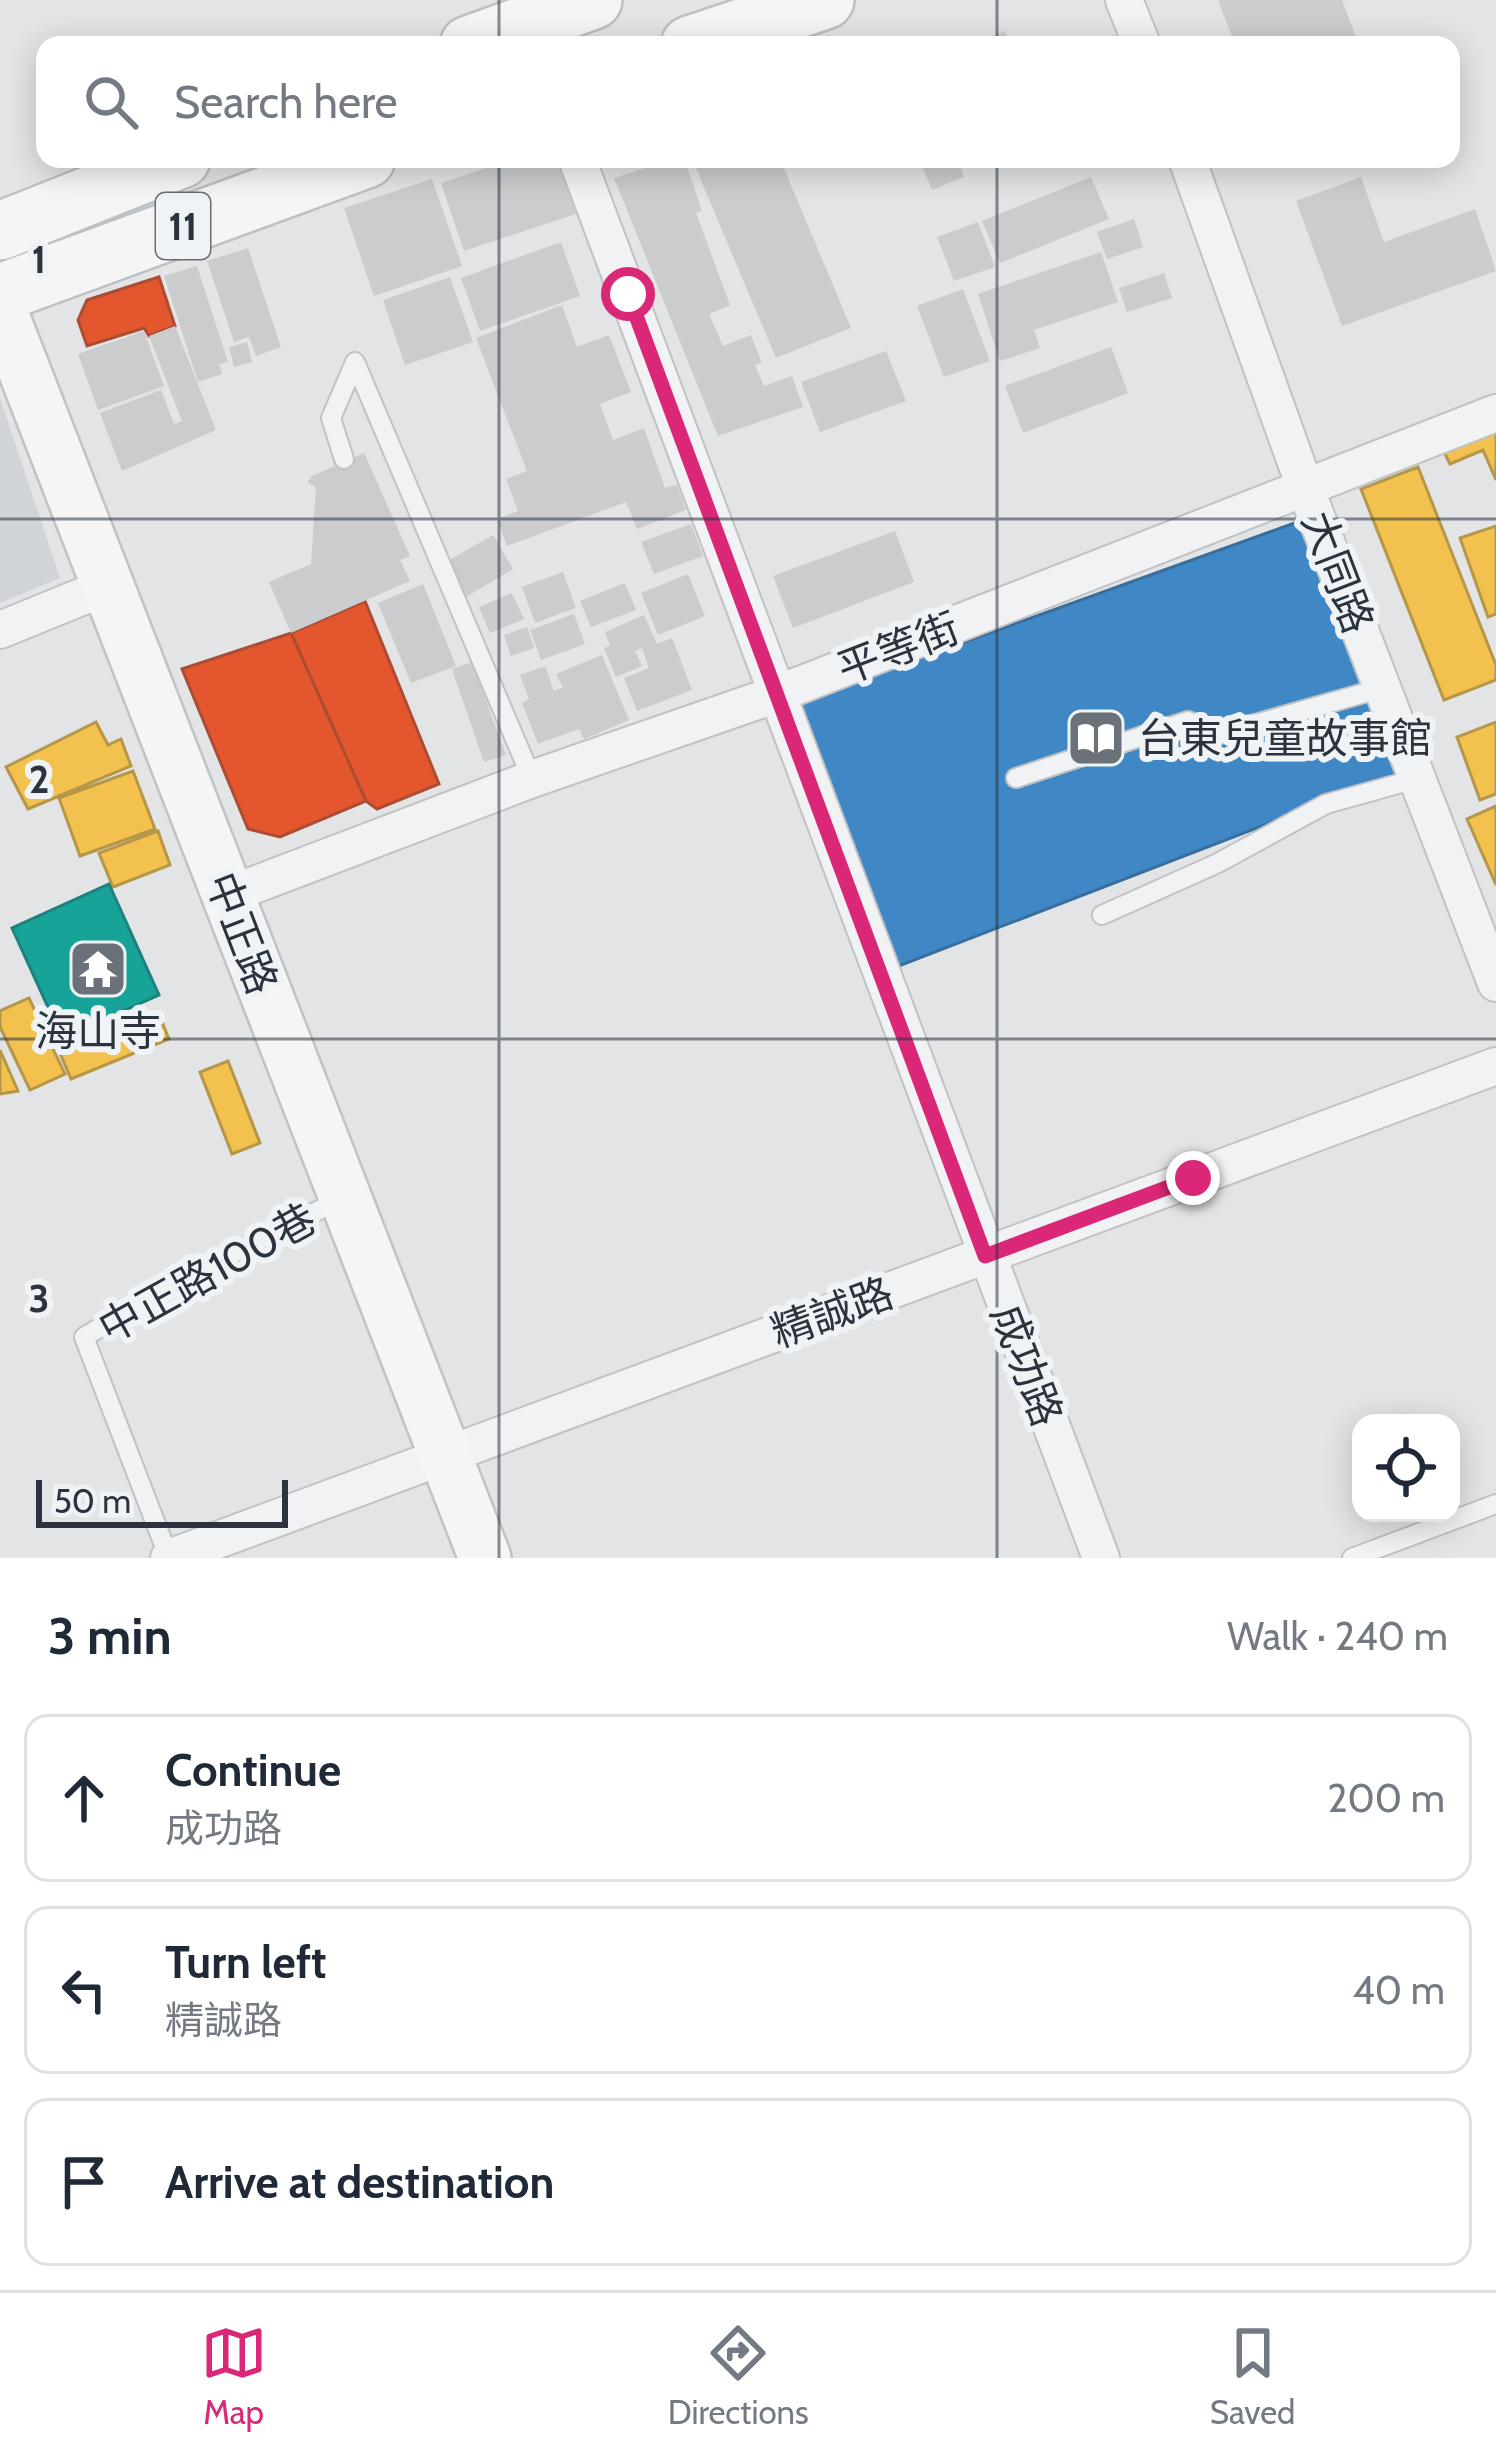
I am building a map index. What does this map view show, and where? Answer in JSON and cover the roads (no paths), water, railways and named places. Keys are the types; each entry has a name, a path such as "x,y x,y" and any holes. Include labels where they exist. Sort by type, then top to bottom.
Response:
{"main road":[{"path":"525,27 593,0"},
{"path":"717,36 825,0"},
{"name":"11","path":"0,231 158,168"},
{"name":"11","path":"0,293 341,168"}],"street":[{"path":"1124,0 1138,36"},
{"name":"成功路","path":"581,168 1101,1558"},
{"name":"大同路","path":"1190,168 1306,490 1496,983"},
{"name":"中正路","path":"0,308 485,1558"},
{"name":"平等街","path":"227,895 532,779 777,694 1496,413"},
{"path":"0,630 108,586"},
{"name":"精誠路","path":"169,1558 1496,1066"}],"lane":[{"path":"344,459 331,418 355,362 532,779"},
{"path":"1016,778 1188,721 1220,734 1382,688"},
{"path":"1102,915 1218,863 1327,804 1416,779"},
{"name":"中正路100巷","path":"169,1558 84,1337 176,1282 345,1197"},
{"path":"1352,1558 1496,1504"}],"place":[{"name":"台東兒童故事館","path":"1096,738"},
{"name":"海山寺","path":"98,969"}]}
